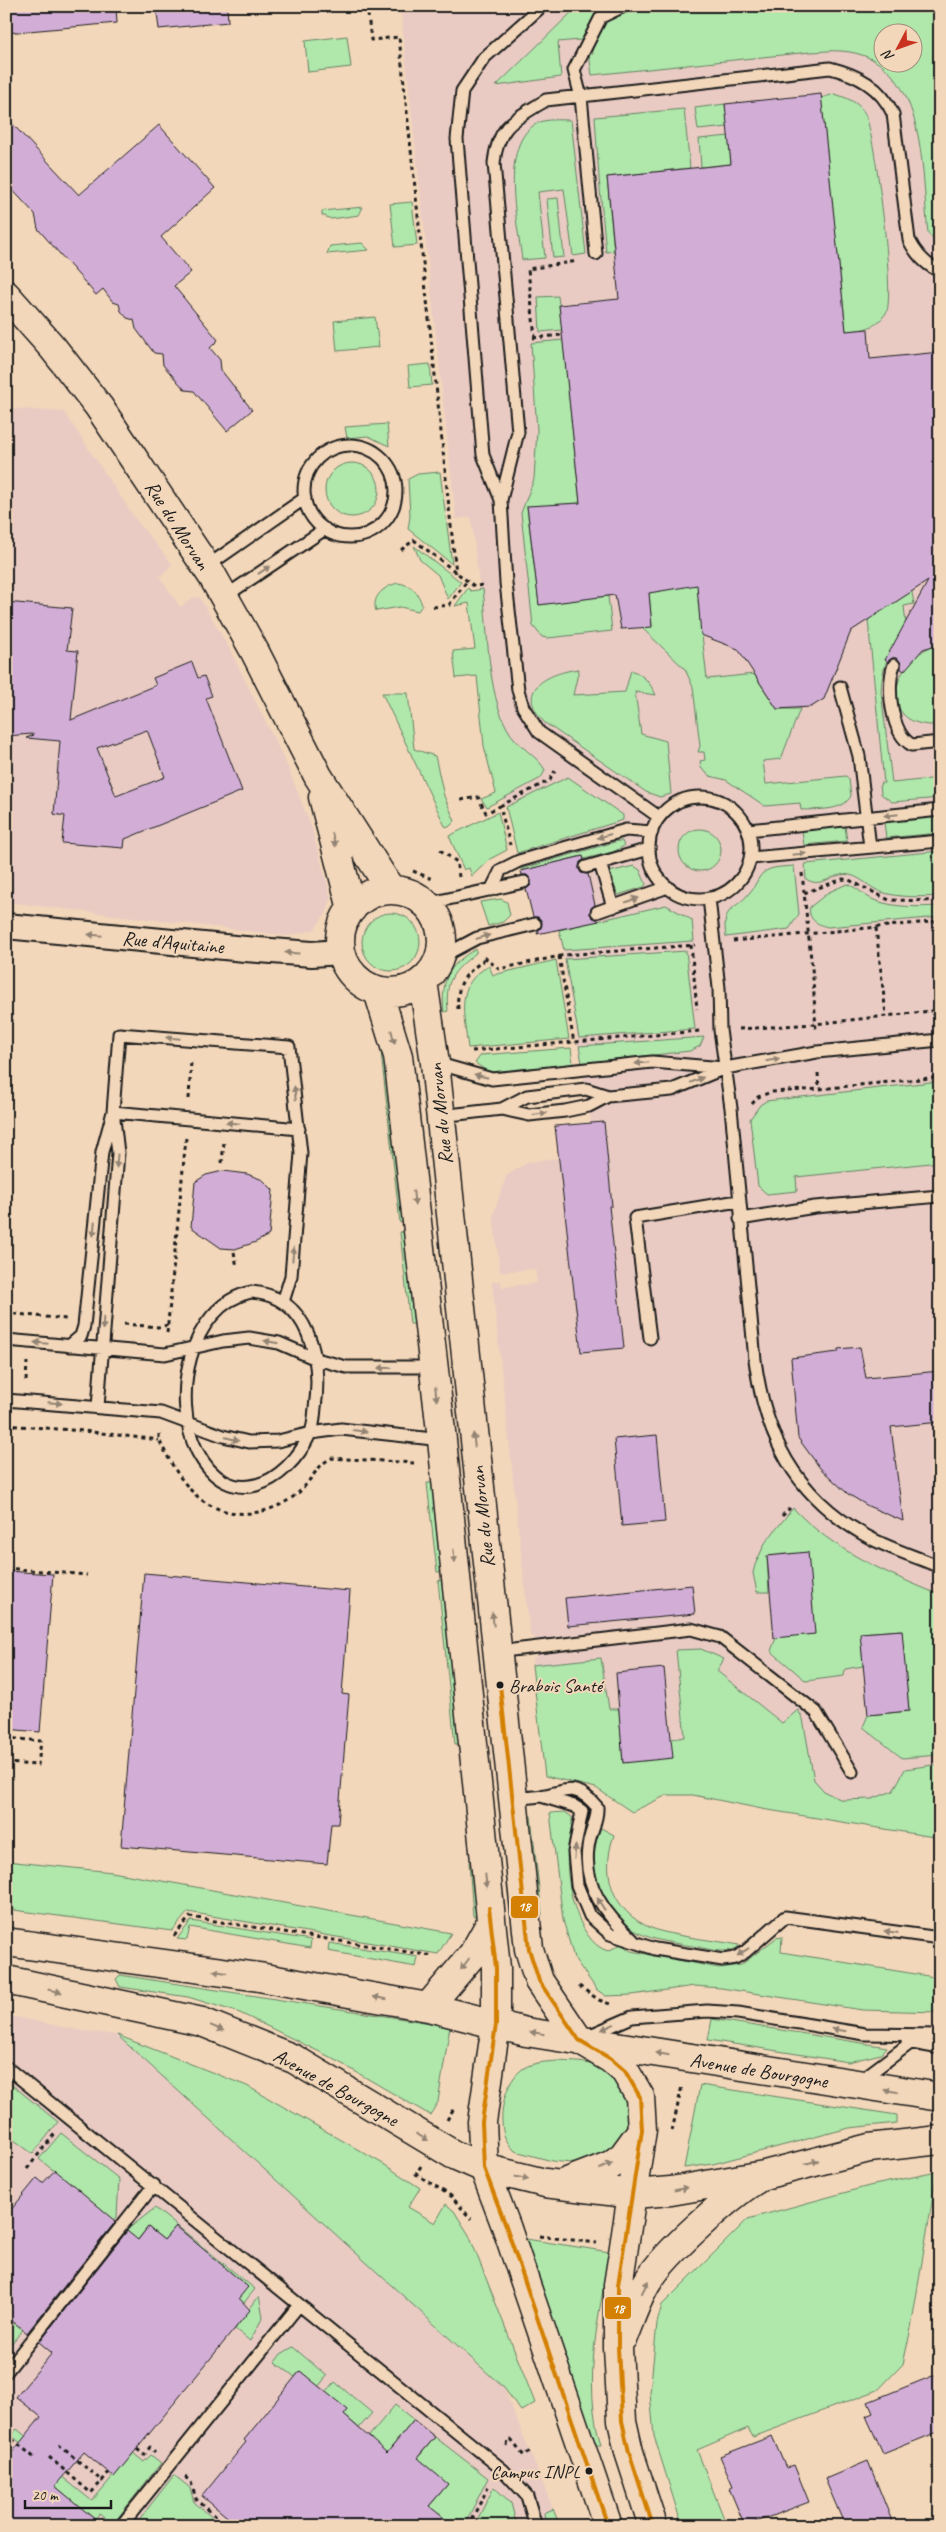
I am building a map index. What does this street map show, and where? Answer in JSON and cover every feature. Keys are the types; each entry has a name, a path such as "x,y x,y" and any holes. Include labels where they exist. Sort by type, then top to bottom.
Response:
{"street":[{"name":"Rue du Morvan","path":"6,295 53,348 99,407 206,567 224,597 318,776 391,890"},
{"name":"Rue du Morvan","path":"318,776 352,909"},
{"path":"391,890 410,894 426,904 437,920 442,938 439,958 423,981 409,989 394,992 378,991 361,983 348,970 340,952 340,933 346,916 357,902 373,893 391,890"},
{"name":"Rue d'Aquitaine","path":"6,926 264,951 312,954 340,952"},
{"name":"Rue du Morvan","path":"423,981 435,1062 529,1950 534,1972 579,2040"},
{"name":"Rue du Morvan","path":"378,991 398,1056 442,1440 496,1968 496,2024"},
{"path":"428,2007 473,1954 490,1922"},
{"name":"Avenue de Bourgogne","path":"6,1942 258,1977 428,2007 496,2024 579,2040 940,2097"},
{"name":"Avenue de Bourgogne","path":"6,1980 202,2022 294,2060 434,2144 484,2168 515,2177 633,2194 671,2191 764,2175 869,2148 940,2140"},
{"path":"496,2024 482,2122 484,2168 510,2238 608,2526"},
{"name":"Avenue de Bourgogne","path":"579,2040 611,2059 625,2071 640,2098 642,2130 633,2194"},
{"path":"560,2184 611,2165 623,2156 642,2130"},
{"path":"618,2348 636,2304 653,2274 681,2244 741,2188 764,2175"},
{"path":"633,2194 618,2285 618,2348 622,2421 629,2452 653,2526"}],"lane":[{"path":"502,500 483,454 457,139 462,91 484,58 542,6"},
{"path":"596,254 581,97 574,70 601,17 624,6"},
{"path":"659,817 539,732 523,708 517,682 506,583 502,500 518,432 494,163 496,145 503,130 512,121 546,100 830,68 850,73 866,81 888,102 893,114 909,240 921,258 930,266 940,271"},
{"path":"345,445 359,446 378,455 392,471 396,485 391,513 382,525 367,534 350,537 337,535 324,529 315,521 305,498 307,474 321,455 345,445"},
{"path":"206,567 305,498"},
{"path":"224,597 324,529"},
{"path":"894,665 889,684 900,735 912,745 940,742"},
{"path":"840,687 859,756 870,848"},
{"path":"705,797 719,800 731,807 741,817 748,830 752,844 751,858 745,873 736,885 724,893 710,898 695,899 680,895 668,887 658,876 652,863 649,849 652,832 659,817 679,802 690,798 705,797"},
{"path":"748,830 940,810"},
{"path":"491,890 501,870 519,861 626,830 652,832"},
{"path":"751,858 940,841"},
{"path":"586,867 649,849"},
{"path":"600,863 613,907"},
{"path":"426,904 524,882"},
{"path":"597,912 668,887"},
{"path":"710,898 738,1201 760,1394 767,1420 788,1463 807,1488 839,1519 864,1535 940,1567"},
{"path":"439,958 477,938 535,924"},
{"path":"69,1346 81,1336 84,1326 102,1152 113,1112 119,1034 290,1047 301,1153 291,1276 283,1302"},
{"path":"502,1108 529,1115 538,1114 589,1106 608,1096 672,1090 725,1068 817,1052 940,1040"},
{"path":"435,1062 492,1079 652,1062 725,1068"},
{"path":"440,1116 502,1108 527,1096 586,1089 608,1096"},
{"path":"113,1112 299,1129"},
{"path":"98,1407 101,1348 118,1153 113,1112"},
{"path":"740,1219 815,1207 940,1196"},
{"path":"650,1338 635,1218 738,1201"},
{"path":"251,1292 266,1292 283,1302 300,1318 310,1336 316,1359 317,1398 311,1432 300,1452 283,1472 269,1482 256,1486 242,1487 228,1484 212,1472 200,1457 191,1438 187,1421 185,1396 188,1372 194,1349 212,1316 229,1299 251,1292"},
{"path":"6,1340 166,1354 223,1341 249,1338 279,1343 316,1359 356,1368 433,1367"},
{"path":"6,1400 162,1412 223,1436 249,1442 278,1441 311,1432 351,1430 442,1440"},
{"path":"496,1652 691,1629 720,1637 816,1712 852,1772"},
{"path":"513,1798 540,1796 563,1789 576,1791 590,1798 597,1807 598,1817 588,1847 592,1886 605,1912 633,1940"},
{"path":"540,1796 574,1806 582,1811 574,1852 577,1885 584,1906 590,1916 610,1934 622,1939 633,1940 655,1949 723,1960 735,1958 745,1952 785,1917 940,1938"},
{"path":"579,2040 632,2017 707,2011 738,2013 940,2048"},
{"path":"865,2034 940,2035"},
{"path":"855,2085 921,2035"},
{"path":"6,2067 154,2185 503,2470 527,2496 536,2526"},
{"path":"6,2372 154,2185"},
{"path":"121,2526 299,2305"}],"path":[{"path":"367,6 371,40 399,37 456,573"},
{"path":"535,338 528,269 585,260"},
{"path":"509,340 562,336"},
{"path":"401,550 414,540 474,586 486,585"},
{"path":"433,607 449,605 467,581"},
{"path":"461,800 478,797 486,813 500,806 512,852"},
{"path":"440,850 458,862 460,871"},
{"path":"800,854 813,978 819,1090"},
{"path":"804,893 843,880 849,880 890,900 940,902"},
{"path":"876,928 886,1015"},
{"path":"691,945 697,1012"},
{"path":"559,956 574,1043"},
{"path":"698,1022 699,1032"},
{"path":"168,1324 188,1119 192,1054"},
{"path":"730,1108 750,1107 758,1097 771,1092 819,1090 940,1077"},
{"path":"234,1252 236,1267"},
{"path":"22,1426 31,1316"},
{"path":"6,1425 84,1431 159,1440"},
{"path":"782,1516 790,1508"},
{"path":"6,1568 87,1575"},
{"path":"6,1738 41,1741 38,1765 6,1762"},
{"path":"173,1938 190,1917 436,1957"},
{"path":"576,1984 599,2000"},
{"path":"455,2100 454,2109 416,2174 451,2196 474,2224"},
{"path":"27,2169 68,2116"},
{"path":"510,2238 525,2234 624,2247"},
{"path":"6,2434 36,2459"},
{"path":"59,2445 102,2480"},
{"path":"137,2449 141,2452"},
{"path":"49,2457 91,2492 109,2472"},
{"path":"468,2526 491,2482 503,2470"}],"shaded area":[{"path":"400,6 940,6 940,1832 548,1774 532,1661 532,1658 536,1657 534,1636 530,1636 492,1282 501,1281 502,1287 537,1283 535,1269 500,1272 493,1215 506,1176 528,1162 558,1158 555,1126 591,1123 559,930 537,934 506,807 502,799 505,797 471,517 456,519"},
{"path":"6,408 64,412 137,521 172,564 160,577 180,607 194,597 200,598 229,648 287,765 311,826 331,897 327,912 314,930 289,936 6,902"},
{"path":"6,2015 77,2030 117,2035 504,2388 560,2526 6,2526"}],"green space":[{"path":"578,6 940,6 940,248 928,233 924,179 914,121 905,95 889,72 924,72 924,22 874,22 874,62 869,58 841,51 810,52 592,75 589,54 593,54 591,39 558,42 561,77 496,86"},
{"path":"347,36 351,67 308,72 305,41"},
{"path":"834,94 848,99 860,107 865,114 869,127 879,181 888,278 886,313 878,322 868,328 846,331 821,98"},
{"path":"725,104 728,127 698,130 695,108"},
{"path":"684,109 690,168 607,177 614,251 606,252 595,117"},
{"path":"571,120 586,254 573,256 564,189 538,192 545,258 522,260 513,183 519,144 528,130 543,121"},
{"path":"729,136 731,164 701,167 699,139"},
{"path":"558,198 564,257 553,258 547,199"},
{"path":"412,202 417,245 395,247 390,204"},
{"path":"363,207 359,215 331,219 322,215 322,211"},
{"path":"362,243 369,250 327,254 330,246"},
{"path":"558,296 562,330 540,332 538,297"},
{"path":"375,317 379,347 337,351 334,321"},
{"path":"563,340 580,503 527,507 539,604 608,596 612,631 548,638 542,637 533,626 521,513 534,479 537,430 531,343"},
{"path":"430,364 432,385 410,387 408,366"},
{"path":"387,424 389,446 368,436 347,438 345,427"},
{"path":"347,463 357,463 367,467 375,475 379,490 375,505 367,513 357,517 347,517 337,513 329,505 325,495 325,485 329,475 337,467"},
{"path":"440,472 452,564 408,529 410,516 408,479 418,474"},
{"path":"414,546 461,582 448,599 438,575 420,560"},
{"path":"763,551 698,600 707,679 754,674 777,709 800,709 781,759 763,761 766,784 846,776 849,779 851,796 842,805 829,809 801,810 800,803 765,806 726,780 710,776 701,768 700,761 705,760 704,752 698,752 700,746 693,687 685,669 642,628 652,626 649,593"},
{"path":"398,583 411,587 419,596 422,605 418,611 400,607 376,611 377,596 384,589"},
{"path":"911,587 914,604 904,606 907,633 888,659 883,673 881,691 892,783 940,778 940,798 892,802 881,794 880,783 884,783 868,620"},
{"path":"468,588 471,591 483,589 489,660 500,713 511,734 521,746 538,760 545,770 541,778 487,807 481,799 496,793 484,746 477,676 456,678 453,651 475,649 469,603 455,606"},
{"path":"935,645 940,645 940,725 919,723 905,716 898,706 896,692 900,678 908,665 920,653"},
{"path":"579,669 573,695 625,692 631,670 640,674 649,683 656,695 635,692 641,734 666,741 671,794 660,797 646,792 545,723 536,711 532,701 533,692 538,685 556,674"},
{"path":"382,693 408,693 414,749 435,756 444,796 455,821 449,827 445,826"},
{"path":"568,777 623,815 623,820 517,853 506,807"},
{"path":"498,812 507,850 490,859 472,876 469,868 464,870 449,836"},
{"path":"940,817 940,833 886,838 884,822"},
{"path":"845,826 847,841 804,845 802,831"},
{"path":"700,829 715,835 721,850 715,865 700,871 685,865 679,850 685,835"},
{"path":"622,841 624,846 613,852 584,859 582,856 521,871 521,869"},
{"path":"940,851 940,896 910,897 888,894 877,890 858,878 844,874 822,882 812,882 806,879 805,864"},
{"path":"634,866 640,870 646,884 644,887 618,895 609,872"},
{"path":"794,866 799,914 789,929 726,937 725,927 728,914 745,898 761,875 774,868"},
{"path":"847,884 882,903 923,907 940,906 940,917 828,927 814,921 810,915 810,907 829,892"},
{"path":"501,899 507,902 510,915 503,922 488,926 480,902"},
{"path":"666,905 692,920 694,941 564,950 559,930"},
{"path":"385,913 397,913 412,921 420,936 420,948 412,963 397,971 385,971 370,963 362,948 362,936 370,921"},
{"path":"476,949 476,953 461,966 452,978 449,984 447,1000 448,1011 444,1012 444,991 448,975 458,961"},
{"path":"686,951 695,1029 579,1038 565,959"},
{"path":"556,960 569,1039 468,1048 464,1001 470,982 478,973 489,966 493,975"},
{"path":"379,1035 383,1035 403,1222 400,1223"},
{"path":"704,1037 700,1046 690,1051 582,1063 579,1046"},
{"path":"571,1048 573,1064 494,1072 487,1071 475,1063 481,1055"},
{"path":"940,1081 940,1162 796,1177 797,1191 767,1194 758,1186 750,1119 760,1105 766,1101"},
{"path":"400,1232 404,1232 414,1324 410,1324"},
{"path":"427,1483 432,1483 441,1572 437,1572"},
{"path":"793,1508 825,1537 843,1549 881,1569 940,1595 940,1747 937,1748 938,1755 902,1758 863,1727 868,1715 909,1711 901,1630 861,1633 863,1666 845,1669 844,1676 806,1681 771,1651 808,1553 767,1556 769,1592 757,1592 753,1573 765,1543"},
{"path":"442,1580 459,1744 455,1744 438,1581"},
{"path":"701,1649 724,1659 717,1671 782,1723 798,1710 803,1719 814,1780 825,1792 842,1800 872,1799 893,1791 905,1769 940,1764 940,1838 762,1809 693,1795 667,1795 632,1812 596,1788 545,1776 532,1665 601,1658 609,1709 619,1709 623,1763 671,1739 685,1737 676,1650"},
{"path":"565,1812 572,1817 567,1859 570,1890 574,1906 580,1922 588,1935 597,1945 608,1951 621,1944 631,1951 719,1968 741,1965 776,1938 782,1937 781,1952 940,1978 940,2012 862,2010 721,1988 694,1986 632,1995 606,1996 597,1990 574,1958 563,1920 550,1813"},
{"path":"531,1816 542,1915 538,1915 528,1817"},
{"path":"601,1828 614,1835 610,1851 610,1880 614,1894 632,1916 644,1925 660,1931 739,1945 737,1948 720,1951 665,1941 645,1936 626,1925 606,1902 599,1888 595,1873 596,1843"},
{"path":"6,1861 112,1872 451,1933 438,1954 188,1912 172,1931 6,1909"},
{"path":"469,1862 472,1862 477,1916 473,1916"},
{"path":"191,1921 311,1940 310,1948 190,1927 187,1940 177,1939"},
{"path":"329,1943 418,1957 416,1967 328,1951"},
{"path":"120,1975 450,2026 438,2102 430,2115 332,2058 240,2013 188,1997 120,1987 116,1979"},
{"path":"712,2019 887,2047 881,2054 848,2062 708,2040"},
{"path":"117,2035 247,2086 385,2165 420,2188 408,2207 435,2223 446,2204 454,2211 469,2235 535,2403 521,2411 504,2388"},
{"path":"558,2061 580,2062 593,2065 614,2081 624,2097 629,2115 629,2123 619,2149 581,2164 552,2161 515,2151 509,2144 504,2135 502,2117 505,2098 512,2081 517,2073 528,2066"},
{"path":"6,2080 58,2122 33,2154 6,2134"},
{"path":"700,2085 897,2115 897,2123 849,2128 713,2164 684,2168"},
{"path":"61,2133 119,2179 117,2217 6,2350 6,2334 105,2212 39,2159"},
{"path":"937,2172 911,2328 903,2364 878,2390 753,2437 748,2428 697,2450 727,2526 682,2526 654,2436 650,2393 657,2323 662,2305 748,2219 869,2186"},
{"path":"155,2208 255,2289 243,2304 237,2300 247,2286 176,2226 164,2240 148,2227 131,2248 127,2244 125,2232"},
{"path":"526,2239 610,2252 594,2348 593,2397 595,2421 601,2445 595,2445"},
{"path":"259,2296 263,2317 250,2341 235,2329"},
{"path":"293,2347 327,2376 318,2387 300,2371 295,2377 275,2362 281,2354"},
{"path":"335,2382 372,2413 359,2428 344,2415 347,2410 325,2393"},
{"path":"395,2405 414,2420 386,2454 361,2452 372,2439 369,2436"},
{"path":"17,2429 34,2443 36,2456 11,2435"},
{"path":"435,2437 488,2478 464,2526 454,2526 438,2513 428,2526 420,2517 448,2484 407,2471"},
{"path":"133,2453 144,2462 151,2455 161,2463 113,2524 100,2514 95,2520 55,2486 45,2463 92,2501"},
{"path":"174,2475 190,2488 194,2502 222,2526 134,2526"},
{"path":"494,2487 511,2503 517,2526 474,2526"},
{"path":"553,2509 560,2526 546,2526 544,2513"}],"building":[{"path":"6,6 116,6 117,23 6,33"},
{"path":"156,6 227,6 228,22 159,29"},
{"path":"821,94 846,331 868,329 870,359 940,352 940,644 923,649 904,671 901,669 901,663 896,658 892,658 888,662 885,660 928,581 851,631 824,699 811,707 777,709 738,649 701,635 697,585 649,593 652,627 621,629 615,595 539,605 527,506 580,503 559,305 619,299 607,177 731,164 725,104"},
{"path":"6,117 79,195 159,125 215,188 161,237 191,272 174,286 218,340 210,348 220,360 221,370 252,410 227,431 194,391 185,390 163,365 162,354 154,353 136,329 134,320 127,318 121,311 119,304 113,302 103,289 96,295 38,229 35,214 6,183"},
{"path":"6,602 72,608 67,650 78,651 71,720 156,685 153,678 192,662 198,678 204,676 212,696 206,698 242,791 125,839 124,848 62,843 65,816 54,814 60,741 26,738 34,735 32,734 6,736","holes":["147,730 165,777 116,796 97,748"]},
{"path":"583,856 584,860 580,862 579,869 581,873 588,874 595,905 591,908 590,914 599,921 537,934 542,922 538,917 533,917 526,889 531,885 531,880 527,875 522,875 521,871"},
{"path":"604,1122 612,1206 609,1206 624,1348 581,1352 555,1126"},
{"path":"223,1171 247,1174 263,1180 273,1190 269,1235 256,1242 235,1249 221,1248 191,1227 195,1182 206,1175"},
{"path":"860,1347 866,1378 940,1371 940,1422 891,1427 903,1521 868,1506 848,1494 820,1468 798,1438 791,1358"},
{"path":"657,1435 665,1522 622,1526 614,1439"},
{"path":"808,1552 815,1634 774,1638 767,1556"},
{"path":"6,1571 53,1574 40,1732 6,1729"},
{"path":"144,1573 350,1591 342,1694 349,1695 338,1824 331,1824 327,1864 121,1846"},
{"path":"692,1585 695,1614 568,1626 565,1598"},
{"path":"902,1630 909,1711 868,1715 860,1633"},
{"path":"664,1668 673,1758 623,1763 616,1673"},
{"path":"55,2170 116,2221 27,2333 6,2316 6,2216 37,2178 43,2183"},
{"path":"176,2226 248,2287 239,2298 250,2310 114,2477 84,2452 55,2486 103,2526 6,2526 6,2460 41,2417 16,2397 52,2353 39,2342 127,2231 138,2240 148,2227 164,2240"},
{"path":"300,2371 348,2410 344,2415 387,2453 414,2420 435,2437 417,2458 448,2484 429,2506 454,2526 238,2526 202,2496"},
{"path":"940,2373 940,2431 883,2454 866,2416 873,2413 868,2402"},
{"path":"772,2436 786,2468 794,2465 809,2502 745,2526 729,2488 733,2486 720,2456"},
{"path":"868,2461 894,2526 845,2526 825,2479"}],"transit line":[{"name":"18","path":"500,1685 529,1949 539,1981 579,2040 611,2059 625,2071 640,2097 642,2130 618,2285 618,2348 622,2421 629,2452 653,2526"},
{"name":"18","path":"489,1908 496,1968 496,2024 482,2122 484,2168 506,2226 608,2526"}],"place":[{"name":"Brabois Santé","path":"500,1685"},
{"name":"Campus INPL","path":"589,2471"}]}
